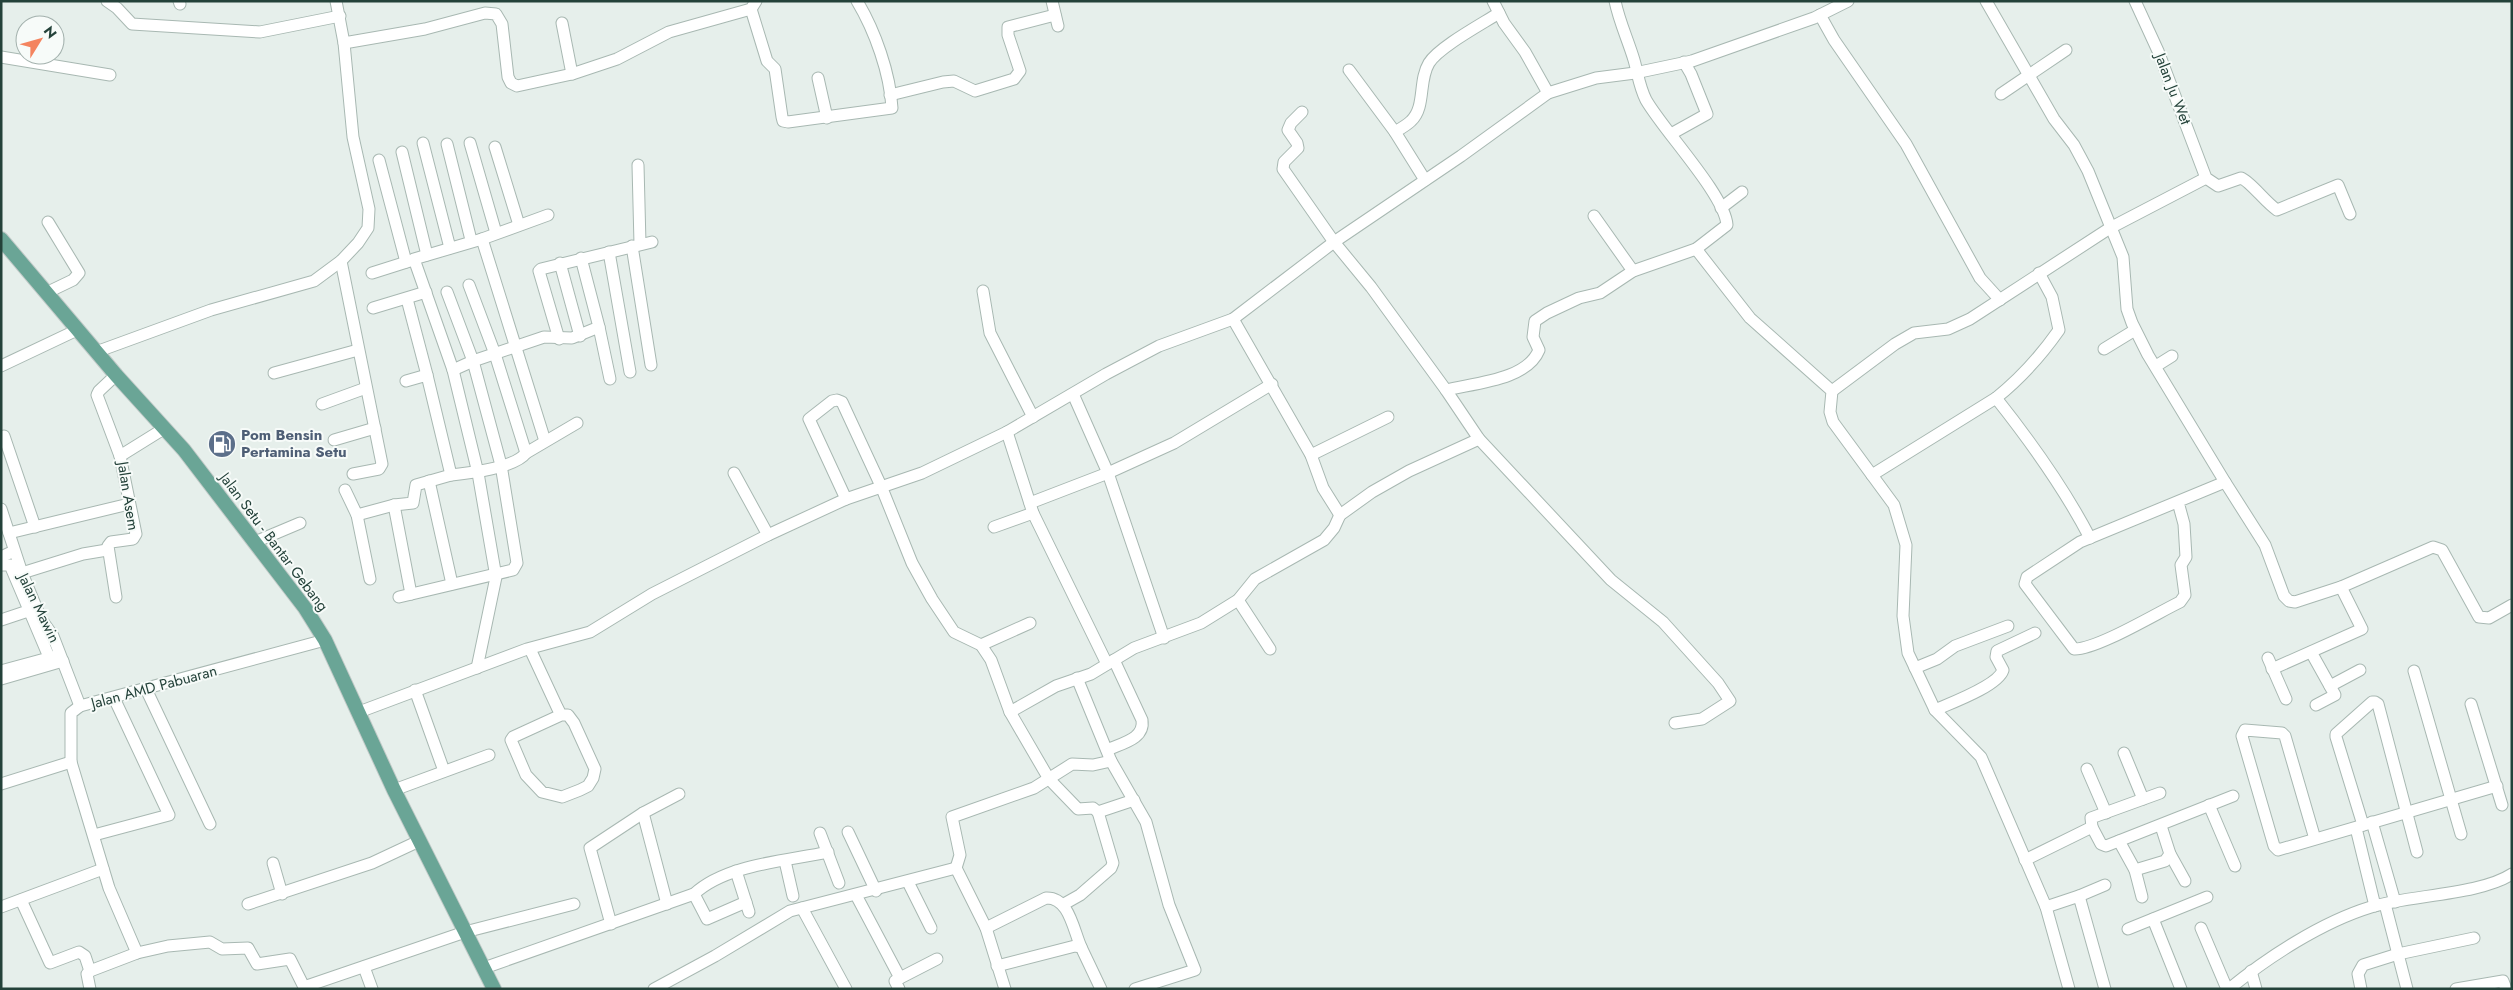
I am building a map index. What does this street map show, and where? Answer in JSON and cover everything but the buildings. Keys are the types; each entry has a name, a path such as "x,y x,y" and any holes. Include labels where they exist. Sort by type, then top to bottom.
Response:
{"main road":[{"name":"Jalan Setu - Bantar Gebang","path":"1,239 96,352 165,428 286,580 325,640 394,790 494,989"}],"street":[{"path":"107,1 117,8 132,24 260,32 340,16"},
{"path":"96,352 211,310 314,281 341,261 365,234 369,221 369,209 353,137 344,43 336,1"},
{"path":"344,43 425,30 491,12 496,14 502,24 508,77 511,83 517,86 572,74 617,59 669,32 754,5 767,61 775,69 783,121 788,122 890,110 892,106 890,95 869,21 857,1"},
{"path":"890,95 943,82 954,82 975,91 1014,80 1020,71 1008,35 1008,27 1057,20 1052,1"},
{"path":"1493,1 1548,93"},
{"path":"1446,390 1520,372 1535,360 1539,350 1533,337 1534,321 1547,312 1579,298 1600,293 1633,271 1696,249 1727,225 1726,217 1721,208 1646,100 1635,73 1634,61 1615,1"},
{"path":"359,712 530,648 590,632 652,594 768,535 846,498 922,473 1006,432 1159,346 1233,319 1334,242 1548,93 1596,78 1635,73 1684,62 1848,1"},
{"path":"1986,1 2054,119 2074,145 2088,171 2123,257 2127,309 2135,330 2224,482 2265,544 2284,596 2289,601 2295,602 2341,587 2433,547 2438,547 2442,550 2479,617 2489,618 2512,605"},
{"name":"Jalan Ju Wet","path":"2135,1 2158,51 2206,178"},
{"path":"1824,9 1834,40 1906,144 1980,278 2000,300"},
{"path":"1395,132 1412,121 1419,110 1421,85 1429,62 1458,39 1499,13"},
{"path":"562,23 572,74"},
{"path":"2001,94 2066,50"},
{"path":"1,57 110,75"},
{"path":"1671,134 1707,114 1691,74 1684,62"},
{"path":"1349,70 1395,132 1425,180"},
{"path":"818,78 827,118"},
{"path":"1302,112 1291,123 1288,130 1298,143 1298,148 1284,162 1283,169 1334,242 1371,287 1479,439 1611,580 1663,622 1718,683 1730,700 1702,719 1675,723"},
{"path":"423,143 450,248"},
{"path":"470,143 496,232"},
{"path":"447,144 477,239 518,347 545,441"},
{"path":"495,147 519,225"},
{"path":"402,152 427,255"},
{"path":"379,160 410,260 426,292 453,370 478,473 496,574 477,668"},
{"path":"638,165 636,245 652,365"},
{"path":"2069,989 2046,907 1981,757 1935,710 1908,653 1903,616 1906,545 1894,505 1830,417 1832,391 1894,344 1914,333 1948,329 1970,319 2110,228 2206,178 2218,186 2241,178 2257,194 2278,210 2338,185 2350,214"},
{"path":"1721,208 1742,192"},
{"path":"372,273 548,215"},
{"path":"1594,216 1633,271"},
{"path":"46,293 78,277 79,273 48,222"},
{"path":"559,339 539,271 544,267 652,242"},
{"path":"1696,249 1750,318 1832,391"},
{"path":"609,252 630,372"},
{"path":"581,258 610,379"},
{"path":"341,261 382,466 379,469 353,474"},
{"path":"560,263 580,336"},
{"path":"1872,475 1996,398 2020,379 2042,355 2058,330 2052,297 2039,273"},
{"path":"469,285 495,354 526,453"},
{"path":"983,291 990,333 1033,417"},
{"path":"373,308 426,292"},
{"path":"394,504 405,595 513,570 518,563 501,465 473,361 447,292"},
{"path":"407,299 451,475"},
{"path":"1233,319 1311,455 1323,488 1340,515"},
{"path":"453,370 473,361 544,337 559,339 580,336 598,327"},
{"path":"1,366 77,330"},
{"path":"2104,349 2135,330"},
{"path":"274,373 358,350"},
{"path":"2156,366 2172,356"},
{"path":"116,375 97,395 120,456"},
{"path":"406,382 427,375"},
{"path":"994,526 1174,442 1272,384"},
{"path":"322,404 366,388"},
{"path":"1073,394 1108,473 1164,638"},
{"path":"1996,398 2069,500 2090,538"},
{"path":"846,498 808,419 832,401 837,400 842,402 881,486 912,563 932,599 954,632 981,645 991,660 1010,712 1049,779 1078,809 1093,808 1098,812 1113,863 1111,868 1080,895 1064,904"},
{"path":"1311,455 1388,417"},
{"path":"357,515 394,504 413,503 416,485 451,475 478,473 520,459 526,453 576,422"},
{"name":"Jalan Asem","path":"107,550 111,542 135,536 120,456 165,428"},
{"path":"334,440 375,428"},
{"path":"1001,987 986,928 956,868 960,855 952,817 1034,788 1072,764 1093,765 1110,756 1140,735 1143,728 1142,720 1032,508 1006,432"},
{"path":"4,436 35,527"},
{"path":"1010,712 1056,686 1091,674 1134,648 1201,623 1238,600 1255,578 1324,540 1334,528 1340,515 1372,492 1409,471 1479,439"},
{"path":"734,473 768,535"},
{"path":"429,481 452,584"},
{"path":"2178,502 2184,524 2186,557 2181,565 2185,595 2180,602 2106,638 2082,649 2074,649 2044,611 2025,581 2090,538 2224,482"},
{"path":"345,490 357,515 370,579"},
{"path":"9,533 130,504"},
{"name":"Jalan Mawin","path":"1,509 22,574 41,619 53,636 80,706"},
{"path":"255,542 300,523"},
{"path":"22,574 83,554 107,550 116,597"},
{"path":"1,556 14,552"},
{"path":"1,565 10,565 49,657"},
{"path":"2272,669 2362,628 2341,587"},
{"path":"1238,600 1270,649"},
{"path":"1,620 28,611"},
{"path":"981,645 1030,623"},
{"path":"1915,668 1937,659 1955,646 2008,626"},
{"path":"1935,710 1992,683 2002,675 2003,670 1996,657 1997,651 2035,633"},
{"name":"Jalan AMD Pabuaran","path":"137,953 121,919 103,869 71,762 71,713 80,706 325,640"},
{"path":"530,648 562,715"},
{"path":"2310,652 2334,695 2316,705"},
{"path":"1,671 49,657 63,660"},
{"path":"2268,658 2286,699"},
{"path":"1,679 63,660"},
{"path":"2330,686 2360,670"},
{"path":"2414,671 2461,834"},
{"path":"1077,678 1110,756 1146,822 1169,905 1195,970 1136,989"},
{"path":"146,689 210,824"},
{"path":"416,690 444,771"},
{"path":"94,835 170,815 114,698"},
{"path":"2406,989 2364,825 2336,737 2336,734 2372,702 2378,704 2417,852"},
{"path":"2471,704 2502,805"},
{"path":"562,715 568,715 574,723 595,769 593,778 588,786 562,797 542,792 532,783 518,758 512,740 513,737 562,715"},
{"path":"2315,839 2285,736 2282,733 2245,730 2242,736 2274,846 2282,851 2315,839 2497,786"},
{"path":"2124,753 2144,799"},
{"path":"394,790 489,755"},
{"path":"1,784 71,762"},
{"path":"2087,769 2106,812"},
{"path":"2160,793 2091,818 2092,827 2103,846 2161,826 2233,796"},
{"path":"611,924 590,848 642,813 679,794"},
{"path":"1098,812 1134,800"},
{"path":"2209,805 2235,866"},
{"path":"642,813 667,904"},
{"path":"2364,825 2385,904"},
{"path":"2161,826 2170,854 2185,881"},
{"path":"2025,860 2092,827"},
{"path":"848,832 876,891"},
{"path":"820,833 839,883"},
{"path":"248,904 372,862 419,841"},
{"path":"2119,841 2135,870 2142,897"},
{"path":"484,968 694,894 713,879 736,871 828,852"},
{"path":"2135,870 2165,861 2170,854"},
{"path":"785,861 793,896"},
{"path":"273,863 282,894"},
{"path":"654,989 715,956 790,911 876,891 956,868"},
{"path":"1,907 103,869"},
{"path":"694,894 707,918 748,907 736,871"},
{"path":"2201,928 2228,989 2251,971 2344,918 2385,904 2488,884 2512,874"},
{"path":"908,882 931,928"},
{"path":"2046,907 2105,885"},
{"path":"856,895 900,984 937,959"},
{"path":"2079,896 2105,989"},
{"path":"2128,929 2207,897"},
{"path":"986,928 1046,898 1055,898 1064,904 1081,947 1101,989"},
{"path":"21,900 50,963 79,952 84,956 90,971 88,974 90,989"},
{"path":"90,971 137,953 168,946 210,942 222,949 246,947 257,964 290,959 303,988 465,932 574,904"},
{"path":"802,908 846,989"},
{"path":"2153,919 2181,989"},
{"path":"2361,989 2358,974 2359,968 2363,965 2398,954 2474,938"},
{"path":"997,966 1075,946 1081,947"},
{"path":"364,968 372,989"},
{"path":"2251,971 2256,989"},
{"path":"2456,989 2503,981 2506,989"}],"place":[{"name":"Pom Bensin Pertamina Setu","path":"222,444"}]}
